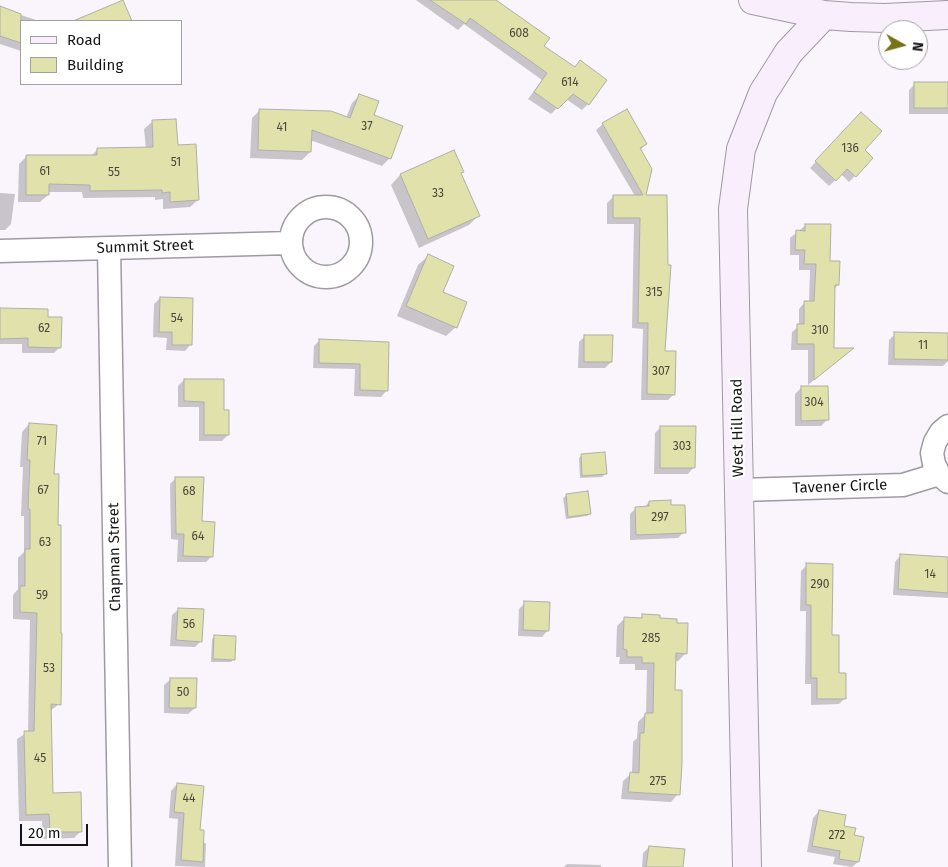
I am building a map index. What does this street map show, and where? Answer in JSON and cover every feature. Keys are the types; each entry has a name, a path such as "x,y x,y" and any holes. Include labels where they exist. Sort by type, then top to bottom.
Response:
{"street":[{"path":"753,0 831,8 868,19 948,15"},
{"name":"West Hill Road","path":"748,867 733,209 740,149 763,93 789,52 831,8"},
{"name":"Summit Street","path":"0,250 290,243"},
{"name":"Chapman Street","path":"109,248 120,867"},
{"name":"Tavener Circle","path":"740,490 903,485 943,478 934,464 932,453 938,437 948,426"}],"building":[{"path":"123,0 132,20 75,20"},
{"path":"430,0 496,0 550,38 544,46 575,67 580,60 607,80 589,105 573,94 558,109 534,92 547,73 470,18 466,24"},
{"path":"0,6 21,14 20,43 0,36"},
{"path":"914,82 948,82 948,108 914,108"},
{"path":"359,94 379,101 374,115 403,126 391,159 312,130 311,152 258,150 259,109 331,111 350,118"},
{"path":"627,109 647,144 640,148 652,169 646,195 667,195 668,265 671,265 665,351 676,351 675,395 647,394 648,323 638,323 640,218 613,218 613,195 643,195 602,123"},
{"path":"861,112 882,131 865,150 873,158 856,177 847,169 836,181 815,161"},
{"path":"176,119 178,145 196,144 199,200 170,202 170,192 162,193 162,190 90,191 90,185 49,184 49,195 26,195 26,155 97,155 97,148 153,147 152,120"},
{"path":"454,150 464,172 461,173 480,216 428,239 400,174"},
{"path":"805,224 831,224 830,261 840,261 839,285 835,285 834,348 854,348 814,380 814,344 797,344 797,324 804,324 804,301 814,301 816,264 804,264 805,250 795,250 796,230 805,231"},
{"path":"428,254 454,266 443,292 467,302 457,328 406,306"},
{"path":"160,297 193,298 192,345 172,345 172,332 159,332"},
{"path":"0,308 48,309 48,317 62,317 61,348 28,347 28,338 0,339"},
{"path":"894,332 948,333 948,360 894,359"},
{"path":"584,335 613,335 612,362 584,362"},
{"path":"319,339 389,342 388,391 360,390 360,364 319,363"},
{"path":"184,379 224,379 224,410 229,410 229,435 204,435 204,402 184,401"},
{"path":"801,386 828,386 829,420 801,421"},
{"path":"29,423 57,425 54,474 59,474 58,525 61,525 62,633 61,705 51,704 53,793 81,792 82,832 50,832 49,814 26,815 24,731 34,731 37,613 20,612 20,586 25,586 25,549 30,549 30,509 28,509 30,460 27,460"},
{"path":"660,426 696,426 695,468 660,468"},
{"path":"605,452 607,474 582,476 581,454"},
{"path":"175,477 204,477 202,521 215,522 213,557 183,556 184,534 176,534"},
{"path":"588,491 591,514 568,517 566,494"},
{"path":"671,500 671,505 685,505 686,533 636,535 635,507 649,506 649,501"},
{"path":"900,554 948,557 948,593 898,589"},
{"path":"806,563 833,564 832,635 839,635 839,673 846,673 846,699 817,699 817,678 811,678 811,605 806,605"},
{"path":"524,601 550,602 549,631 523,630"},
{"path":"178,608 204,609 202,642 176,640"},
{"path":"642,614 660,615 660,618 677,619 677,623 688,623 687,654 676,653 675,690 682,690 680,795 628,792 630,772 639,773 640,733 644,733 645,713 653,713 654,663 642,663 642,657 627,657 627,650 623,649 624,617 642,618"},
{"path":"214,635 236,636 235,660 213,659"},
{"path":"170,678 197,678 196,708 169,708"},
{"path":"177,783 204,786 200,830 204,830 203,862 181,860 184,813 174,812"},
{"path":"819,810 846,815 844,826 856,828 854,835 864,837 859,862 839,859 840,851 812,846"},
{"path":"649,846 685,849 683,867 646,867"}]}
